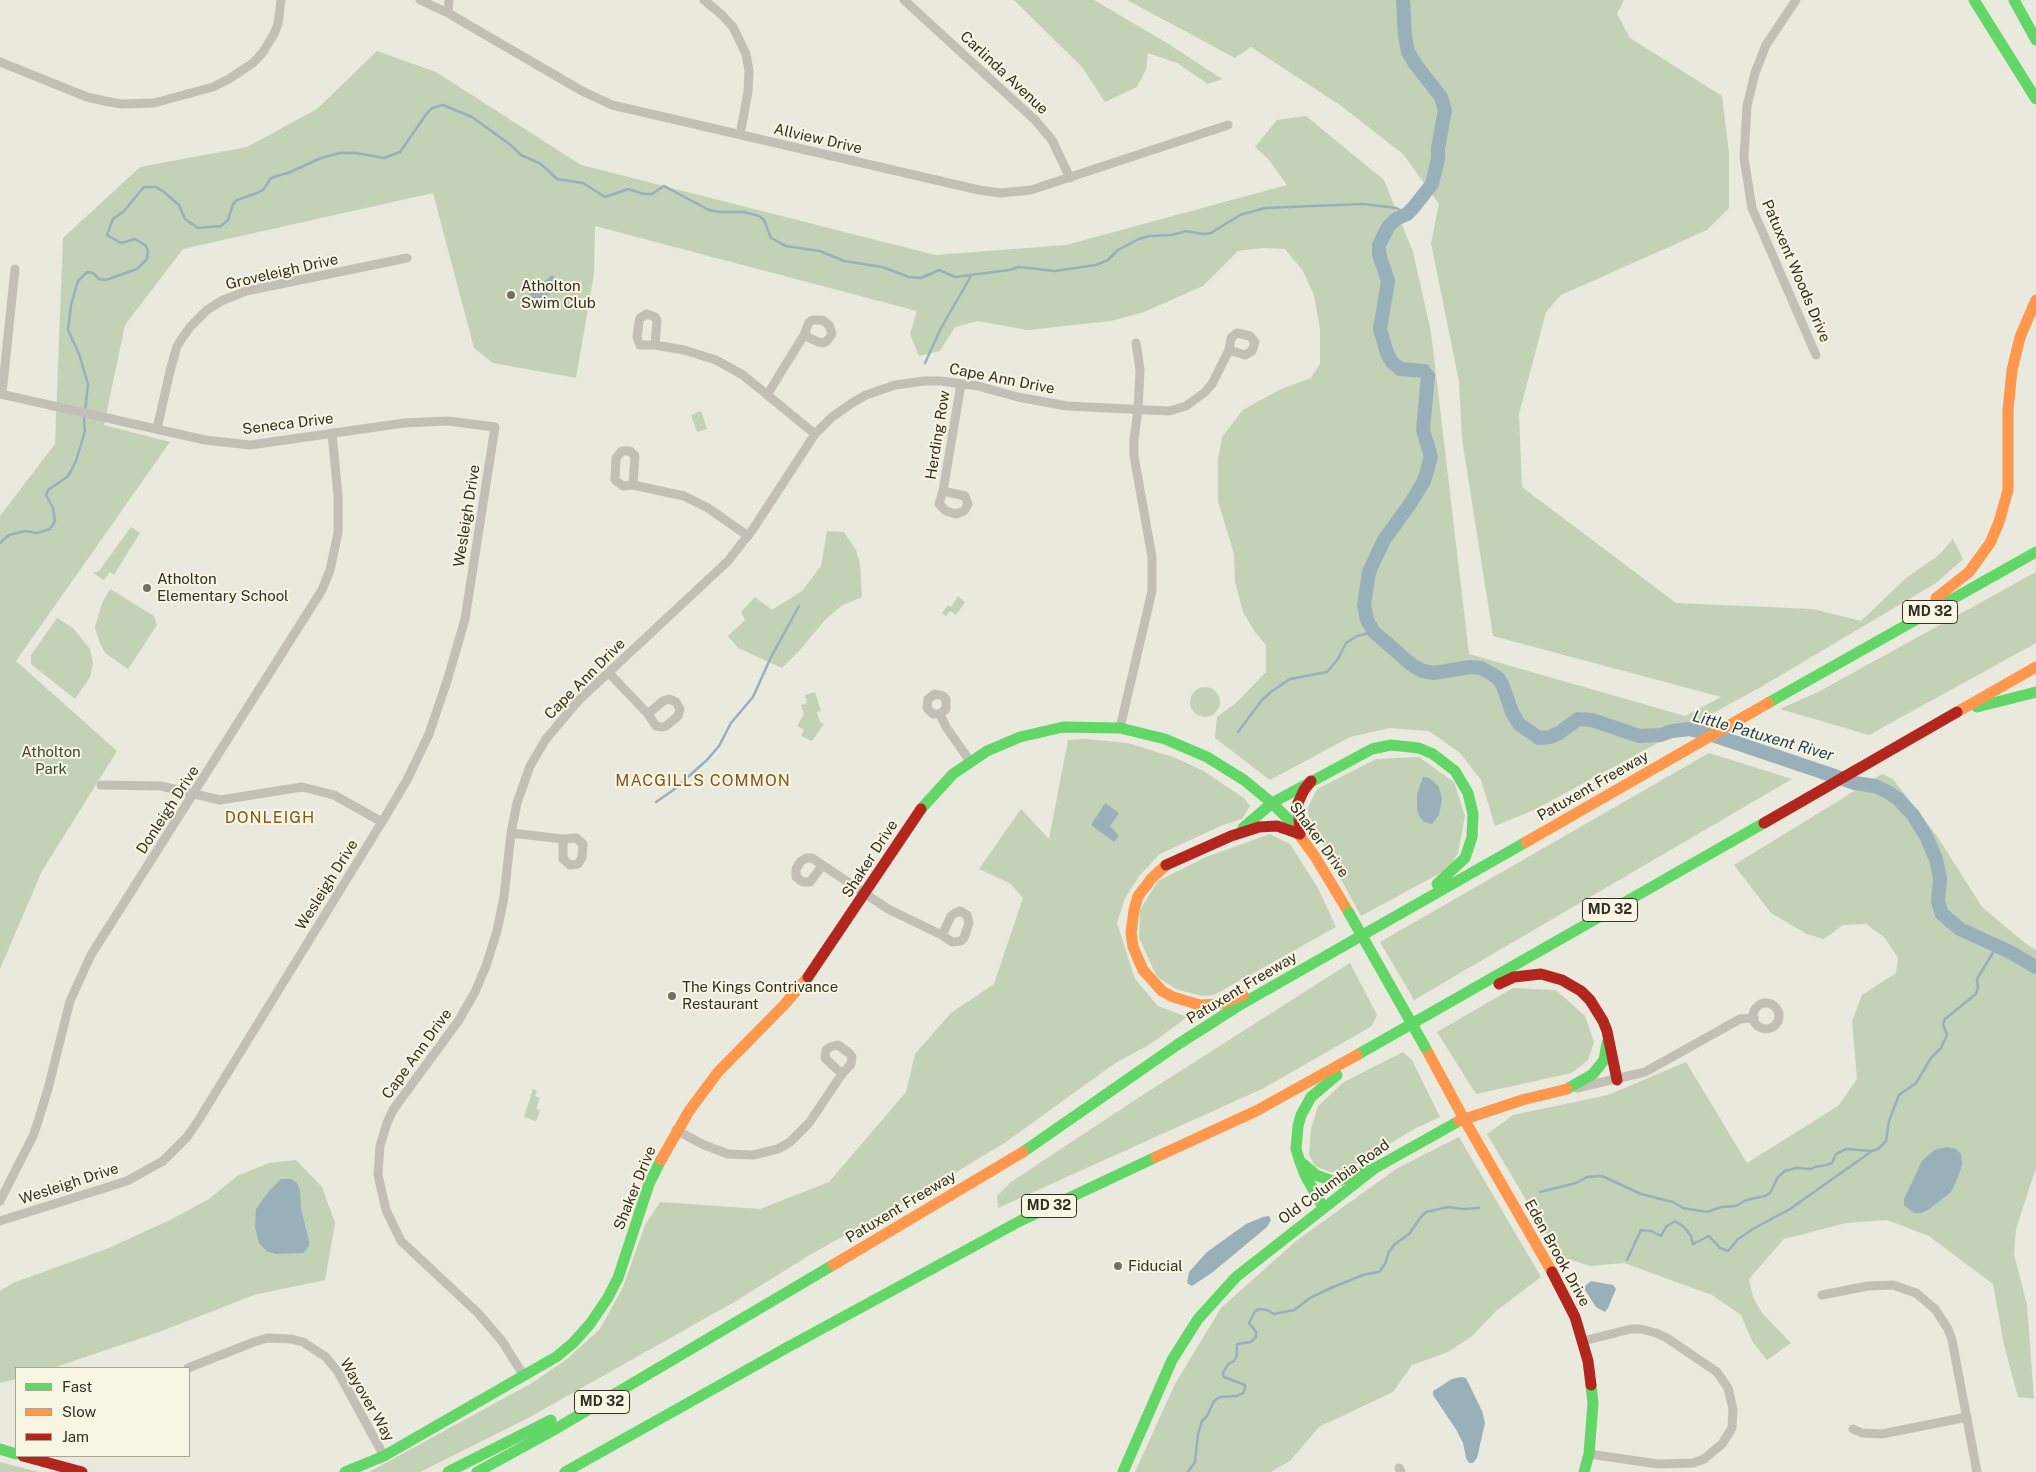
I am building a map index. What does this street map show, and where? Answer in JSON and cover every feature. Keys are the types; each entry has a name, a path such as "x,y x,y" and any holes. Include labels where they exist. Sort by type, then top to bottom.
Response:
{"main road":[{"path":"1974,0 2036,86"},
{"path":"1974,0 2036,99"},
{"path":"2014,0 2036,40"},
{"path":"1823,672 1951,588 1969,572 1990,543 1999,522 2008,490 2009,390 2012,370 2020,337 2036,300"},
{"name":"Patuxent Freeway","path":"477,1472 552,1431 1038,1143 1207,1025 1640,775 2036,552"},
{"name":"MD 32","path":"564,1472 713,1388 1028,1217 1256,1110 1450,1002 2036,667"},
{"path":"1928,728 1978,707 2036,692"},
{"name":"Shaker Drive","path":"344,1472 384,1456 524,1376 574,1343 600,1312 618,1278 649,1184 676,1130 718,1072 784,1005 807,978 924,804 942,785 970,761 1020,737 1044,730 1082,726 1120,728 1165,739 1207,757 1244,780 1272,803 1300,834 1332,883 1464,1119"},
{"path":"1232,836 1250,824 1272,803 1372,749 1392,745 1420,748 1434,754 1445,762 1462,780 1468,793 1473,814 1470,848 1460,865 1443,880 1365,933"},
{"path":"1311,781 1298,803 1300,834 1268,825 1232,836 1175,860 1162,868 1138,896 1131,920 1132,940 1138,960 1152,981 1173,997 1187,1003 1211,1006 1233,999 1326,957"},
{"path":"1450,1002 1486,991 1514,977 1541,974 1562,980 1581,992 1598,1012 1607,1031 1617,1080"},
{"path":"1567,1090 1593,1074 1604,1060 1607,1048 1607,1031"},
{"path":"1323,1207 1305,1175 1296,1149 1298,1126 1305,1105 1325,1084 1390,1036"},
{"name":"Old Columbia Road","path":"1123,1472 1160,1385 1176,1354 1198,1319 1236,1277 1375,1168 1414,1145 1464,1119 1522,1100 1567,1090"},
{"name":"Eden Brook Drive","path":"1464,1119 1563,1291 1584,1341 1593,1404 1589,1454 1584,1472"},
{"path":"1300,1162 1316,1175 1335,1182 1375,1168"},
{"path":"448,1472 725,1329"},
{"path":"582,1472 713,1388"},
{"path":"0,1449 15,1454"},
{"path":"27,1457 82,1472"}],"street":[{"path":"0,62 87,97 105,102 154,103 213,87 253,63 263,52 274,34 278,24 281,0"},
{"name":"Allview Drive","path":"420,0 448,13 597,99 630,110 954,185 994,192 1032,190 1228,124"},
{"path":"448,13 449,0"},
{"path":"704,0 722,15 733,28 746,54 749,71 748,92 740,135"},
{"name":"Carlinda Avenue","path":"904,0 1040,125 1052,140 1070,178"},
{"name":"Patuxent Woods Drive","path":"1796,0 1766,45 1755,73 1747,106 1744,158 1752,208 1816,356"},
{"name":"Groveleigh Drive","path":"158,429 177,346 190,327 207,310 221,301 246,292 407,258"},
{"path":"1,394 15,269"},
{"path":"767,395 804,335"},
{"path":"1120,728 1152,591 1152,556 1134,456 1140,370 1136,343"},
{"path":"655,345 702,354 716,360 742,375 815,434"},
{"name":"Cape Ann Drive","path":"524,1376 502,1341 478,1312 401,1241 386,1210 378,1175 380,1146 393,1110 459,1020 475,992 486,966 498,931 511,833 521,789 530,766 546,739 566,713 717,573 748,536 815,434 842,409 866,395 895,385 924,381 961,384 1048,403 1168,411 1186,406 1205,392 1212,384 1229,350"},
{"name":"Herding Row","path":"943,491 961,384"},
{"name":"Seneca Drive","path":"1,394 225,444 250,445 382,425 424,422 448,421 495,427"},
{"name":"Wesleigh Drive","path":"0,1221 127,1181 164,1161 176,1150 198,1121 382,822 407,780 429,734 458,644 470,590 495,427"},
{"name":"Donleigh Drive","path":"0,1201 23,1159 41,1114 70,1001 91,955 322,590 335,551 340,513 332,433"},
{"path":"633,485 684,496 708,508 748,536"},
{"path":"609,673 648,714"},
{"path":"940,714 946,727 970,761"},
{"path":"101,785 161,786 220,800 288,788 313,789 324,791 346,800 382,822"},
{"path":"511,833 563,839"},
{"path":"822,866 900,916 942,934"},
{"name":"Old Columbia Road","path":"1567,1090 1617,1080 1658,1066 1740,1019 1754,1018"},
{"path":"676,1130 704,1145 728,1154 753,1155 778,1149 790,1142 809,1123 842,1074"},
{"path":"1822,1295 1868,1286 1893,1285 1905,1288 1926,1300 1936,1309 1948,1328 1977,1472"},
{"path":"1584,1341 1631,1329 1648,1330 1662,1336 1717,1372 1728,1388 1733,1408 1732,1428 1722,1444 1704,1459 1693,1463 1658,1464 1589,1454"},
{"name":"Wayover Way","path":"190,1367 267,1338 292,1339 302,1342 326,1357 338,1372 384,1456"},
{"path":"1854,1429 1862,1433 1882,1434 1967,1417"}],"green space":[{"path":"1014,0 1094,0 1167,43 1222,79 1208,84 1177,63 1148,53 1146,70 1137,87 1105,102 1082,67"},
{"name":"Atholton Park","path":"1127,0 1624,0 1617,14 1630,38 1722,96 1729,153 1729,208 1707,230 1561,295 1546,312 1519,414 1522,487 1676,603 1813,609 1861,621 1906,578 1939,555 1953,539 1963,559 1936,583 1761,687 1534,810 1495,826 1481,780 1460,753 1429,731 1390,728 1350,737 1270,780 1215,738 1217,717 1237,702 1266,672 1266,645 1255,632 1243,612 1235,582 1234,554 1218,501 1218,460 1222,437 1243,410 1279,390 1311,378 1320,364 1320,329 1314,295 1303,271 1285,249 1263,248 1238,251 1203,286 1144,312 1111,321 1027,330 978,321 955,327 940,351 919,356 910,334 917,311 595,226 594,274 576,378 493,363 474,348 433,193 183,249 125,325 104,425 170,442 16,661 117,751 42,871 0,969 0,516 55,444 63,238 140,167 247,147 317,109 377,51 436,72 581,165 935,255 1066,245 1287,185 1269,160 1255,147 1277,120 1306,116 1384,180 1413,252 1431,332 1469,654 1685,716 1721,697 1493,636 1462,439 1459,382 1431,243 1439,204 1403,154 1340,105 1251,47 1235,58"},
{"path":"701,411 707,429 697,432 691,415"},
{"path":"131,527 140,533 114,575 110,572 104,580 93,573 99,571"},
{"path":"827,531 844,532 856,550 860,564 862,597 841,606 825,620 782,668 738,648 728,636 745,620 741,612 755,597 772,610 802,591 821,566"},
{"path":"2036,572 2036,643 1869,735 1780,709 1820,691"},
{"path":"110,589 154,616 157,625 128,669 105,653 95,627 102,603"},
{"path":"958,596 965,602 956,615 950,611 946,616 942,613 948,605 951,607"},
{"path":"57,618 73,628 90,649 93,664 90,677 75,699 31,664 31,655"},
{"path":"1205,687 1215,692 1220,702 1215,712 1205,717 1195,712 1190,702 1195,692"},
{"path":"815,692 821,711 817,712 820,722 824,724 812,741 801,736 804,730 797,726 804,714 801,705 807,703 805,695"},
{"path":"1085,739 1128,743 1173,757 1202,770 1244,798 1250,806 1242,819 1223,825 1160,854 1140,875 1125,898 1117,923 1135,979 1158,1006 1187,1017 1152,1043 1114,1064 1006,1142 933,1186 808,1256 736,1301 528,1418 420,1472 369,1472 532,1383 567,1359 600,1329 623,1287 645,1225 660,1202 760,1209 829,1182 906,1092 915,1054 951,1013 994,984 1023,898 1011,884 979,869 1021,809 1049,839 1068,740"},
{"path":"1709,753 1792,779 1414,1000 1380,942"},
{"path":"1419,757 1454,782 1465,816 1458,853 1448,869 1361,916 1311,824 1307,809 1317,789 1376,759"},
{"path":"1882,774 1893,779 1937,836 1982,907 2036,950 2036,1168 2016,1229 2014,1254 2027,1305 2034,1399 2018,1397 2004,1345 1993,1284 1929,1236 1887,1220 1846,1223 1784,1239 1749,1279 1753,1297 1762,1313 1791,1343 1767,1360 1752,1341 1741,1315 1712,1295 1624,1263 1590,1266 1559,1256 1487,1134 1513,1115 1608,1095 1686,1062 1747,1163 1838,1106 1857,1079 1852,1021 1862,995 1896,973 1898,958 1885,938 1866,924 1843,925 1824,939 1807,934 1771,913 1734,865"},
{"path":"1270,834 1290,844 1318,888 1336,927 1214,995 1203,996 1178,990 1157,977 1139,938 1140,910 1158,881 1206,857"},
{"path":"1350,963 1377,1015 1372,1026 1264,1088 998,1208 997,1196 1011,1182 1138,1098"},
{"path":"1513,988 1556,990 1585,1016 1594,1042 1588,1060 1572,1073 1476,1094 1437,1032"},
{"path":"1403,1052 1412,1060 1440,1117 1414,1129 1343,1172 1330,1172 1315,1166 1309,1155 1311,1129 1318,1106 1344,1082"},
{"path":"533,1089 537,1091 535,1096 540,1098 536,1109 540,1110 536,1121 524,1117"},
{"path":"1459,1137 1541,1277 1496,1311 1471,1337 1448,1352 1412,1365 1393,1392 1319,1427 1290,1461 1271,1472 1135,1472 1175,1384 1221,1308 1296,1241 1396,1169"},
{"path":"296,1160 322,1187 335,1223 325,1280 254,1295 159,1332 56,1367 15,1367 15,1379 0,1383 0,1291 13,1283 109,1248 170,1220 209,1199 237,1176 269,1163"},
{"path":"0,1462 39,1472 0,1472"}],"water":[{"path":"552,275 559,282 540,305 529,294"},
{"path":"1423,777 1429,778 1439,787 1442,799 1439,815 1432,824 1424,822 1419,816 1417,808 1417,794"},
{"path":"1105,803 1119,813 1110,826 1119,836 1114,842 1091,825"},
{"path":"1947,1147 1956,1149 1961,1154 1962,1165 1951,1192 1928,1210 1914,1213 1904,1205 1904,1199 1922,1161 1934,1150"},
{"path":"281,1179 291,1179 296,1182 300,1190 301,1209 309,1241 309,1246 303,1253 276,1254 268,1252 259,1243 255,1227 256,1209 269,1191"},
{"path":"1269,1216 1271,1220 1267,1227 1213,1272 1192,1286 1187,1283 1189,1272 1207,1252 1246,1224"},
{"path":"1591,1281 1613,1285 1616,1289 1605,1312 1596,1307 1585,1290 1585,1286"},
{"path":"1466,1378 1482,1411 1485,1423 1477,1458 1473,1463 1469,1463 1466,1458 1463,1443 1457,1431 1433,1395 1433,1391 1452,1379"}],"waterway":[{"name":"Little Patuxent River","path":"1403,0 1408,52 1441,97 1445,110 1438,148 1438,159 1432,184 1407,214 1396,219 1388,227 1379,245 1379,254 1388,281 1380,329 1387,353 1392,362 1400,369 1424,371 1428,376 1423,430 1431,457 1424,481 1384,540 1369,572 1364,605 1367,620 1374,632 1412,665 1423,671 1434,673 1470,667 1481,668 1498,678 1519,724 1539,738 1550,737 1559,733 1578,719 1592,720 1639,736 1661,735 1672,731 1689,729 1710,734 1855,783 1875,786 1888,792 1898,799 1913,815 1926,836 1936,859 1940,879 1938,902 1942,914 1960,929 2010,952 2036,967"},
{"path":"0,543 9,535 25,531 37,533 50,529 55,521 53,508 46,495 48,490 67,477 71,471 85,431 84,421 88,384 79,354 68,330 71,305 78,281 86,273 93,273 99,279 106,280 137,269 147,259 148,250 145,245 135,239 121,243 107,235 113,219 124,211 144,187 156,187 164,192 179,205 185,219 198,228 221,226 228,220 233,204 237,200 263,190 271,178 288,173 321,158 340,153 356,153 384,158 400,152 427,113 432,108 443,105 472,117 512,146 521,155 541,164 557,179 583,183 605,197 628,189 644,194 652,194 664,186 709,210 744,212 759,216 764,220 771,238 786,246 820,251 844,261 882,267 909,277 921,278 939,270 955,277 1019,267 1055,271 1096,265 1108,260 1118,250 1139,239 1149,236 1172,235 1186,231 1203,234 1211,233 1240,215 1265,208 1363,204 1396,208 1407,214"},
{"path":"925,363 941,328 971,276"},
{"path":"656,802 672,791 707,760 719,746 731,723 753,697 771,657 799,606"},
{"path":"1238,732 1262,700 1271,692 1290,679 1327,672 1338,659 1346,643 1357,636 1374,632"},
{"path":"1540,1192 1576,1183 1587,1177 1602,1176 1641,1194 1673,1202 1683,1208 1707,1212 1721,1207 1736,1206 1746,1200 1765,1196 1770,1193 1778,1177 1785,1171 1796,1168 1811,1169 1832,1163 1836,1154 1846,1149 1872,1151 1878,1149 1886,1141 1889,1121 1899,1095 1916,1083 1931,1058 1941,1048 1947,1035 1943,1024 1945,1019 1976,994 1978,987 1977,979 1997,946"},
{"path":"1627,1260 1641,1230 1651,1231 1661,1236 1666,1227 1675,1221 1684,1227 1691,1236 1693,1244 1709,1236 1720,1248 1728,1251 1738,1239 1790,1209 1872,1151"},
{"path":"1188,1472 1195,1462 1198,1434 1202,1421 1207,1416 1214,1401 1220,1397 1237,1396 1243,1393 1245,1389 1245,1385 1224,1377 1223,1373 1228,1364 1234,1361 1237,1355 1237,1344 1251,1342 1256,1337 1256,1332 1249,1323 1255,1311 1260,1309 1267,1310 1274,1314 1294,1310 1310,1298 1333,1287 1363,1275 1379,1272 1394,1245 1410,1233 1426,1212 1448,1207 1463,1209 1479,1208"}],"traffic: fast":[{"path":"1974,0 2036,99"},
{"path":"2014,0 2036,40"},
{"path":"1768,703 2036,552"},
{"path":"1977,707 2036,692"},
{"path":"921,809 953,774 987,751 1020,737 1063,727 1120,728 1165,739 1207,757 1244,780 1272,803 1287,818 1297,832"},
{"path":"1243,828 1272,803 1372,749 1391,745 1419,748 1433,754 1455,771 1468,793 1473,814 1472,837 1465,858 1437,884"},
{"path":"1357,1055 1764,823"},
{"path":"1023,1152 1177,1045 1238,1006 1526,842"},
{"path":"1349,913 1425,1047"},
{"path":"1567,1089 1593,1074 1604,1060 1607,1043"},
{"path":"1323,1207 1300,1162 1296,1149 1298,1126 1301,1115 1311,1097 1337,1075"},
{"path":"1123,1472 1172,1360 1198,1319 1236,1277 1375,1168 1459,1121"},
{"path":"565,1472 788,1347 1020,1221 1156,1157"},
{"path":"345,1472 384,1456 556,1357 573,1343 590,1324 607,1299 618,1278 649,1184 661,1160"},
{"path":"1302,1163 1316,1175 1335,1182 1375,1168"},
{"path":"477,1472 552,1431 833,1265"},
{"path":"1584,1472 1589,1454 1593,1403 1591,1385"},
{"path":"448,1472 551,1420"},
{"path":"0,1449 15,1454"}],"traffic: slow":[{"path":"1936,598 1969,572 1990,543 1999,522 2008,490 2008,410 2012,370 2020,337 2036,300"},
{"path":"1957,712 2036,667"},
{"path":"1526,842 1768,703"},
{"path":"1297,832 1314,855 1349,913"},
{"path":"1166,865 1152,878 1138,896 1134,910 1131,933 1133,947 1143,970 1162,991 1173,997 1200,1005 1221,1004 1243,995"},
{"path":"661,1160 689,1111 718,1072 784,1005 808,977"},
{"path":"1425,1047 1552,1272"},
{"path":"1156,1157 1256,1111 1357,1055"},
{"path":"1459,1121 1522,1100 1567,1089"},
{"path":"833,1265 1023,1152"}],"traffic: jam":[{"path":"1764,823 1957,712"},
{"path":"1166,865 1231,836 1259,827 1277,826 1300,834 1298,803 1311,781"},
{"path":"808,977 921,809"},
{"path":"1499,984 1514,977 1541,974 1562,980 1581,991 1590,1000 1603,1021 1607,1031 1617,1080"},
{"path":"1552,1272 1575,1317 1588,1361 1591,1385"},
{"path":"27,1457 82,1472"}],"place":[{"name":"Atholton Swim Club","path":"511,295"},
{"name":"Atholton Elementary School","path":"147,588"},
{"name":"The Kings Contrivance Restaurant","path":"672,996"},
{"name":"Fiducial","path":"1118,1266"}],"district":[{"name":"MACGILLS COMMON","path":"703,781"},
{"name":"DONLEIGH","path":"270,818"}]}
